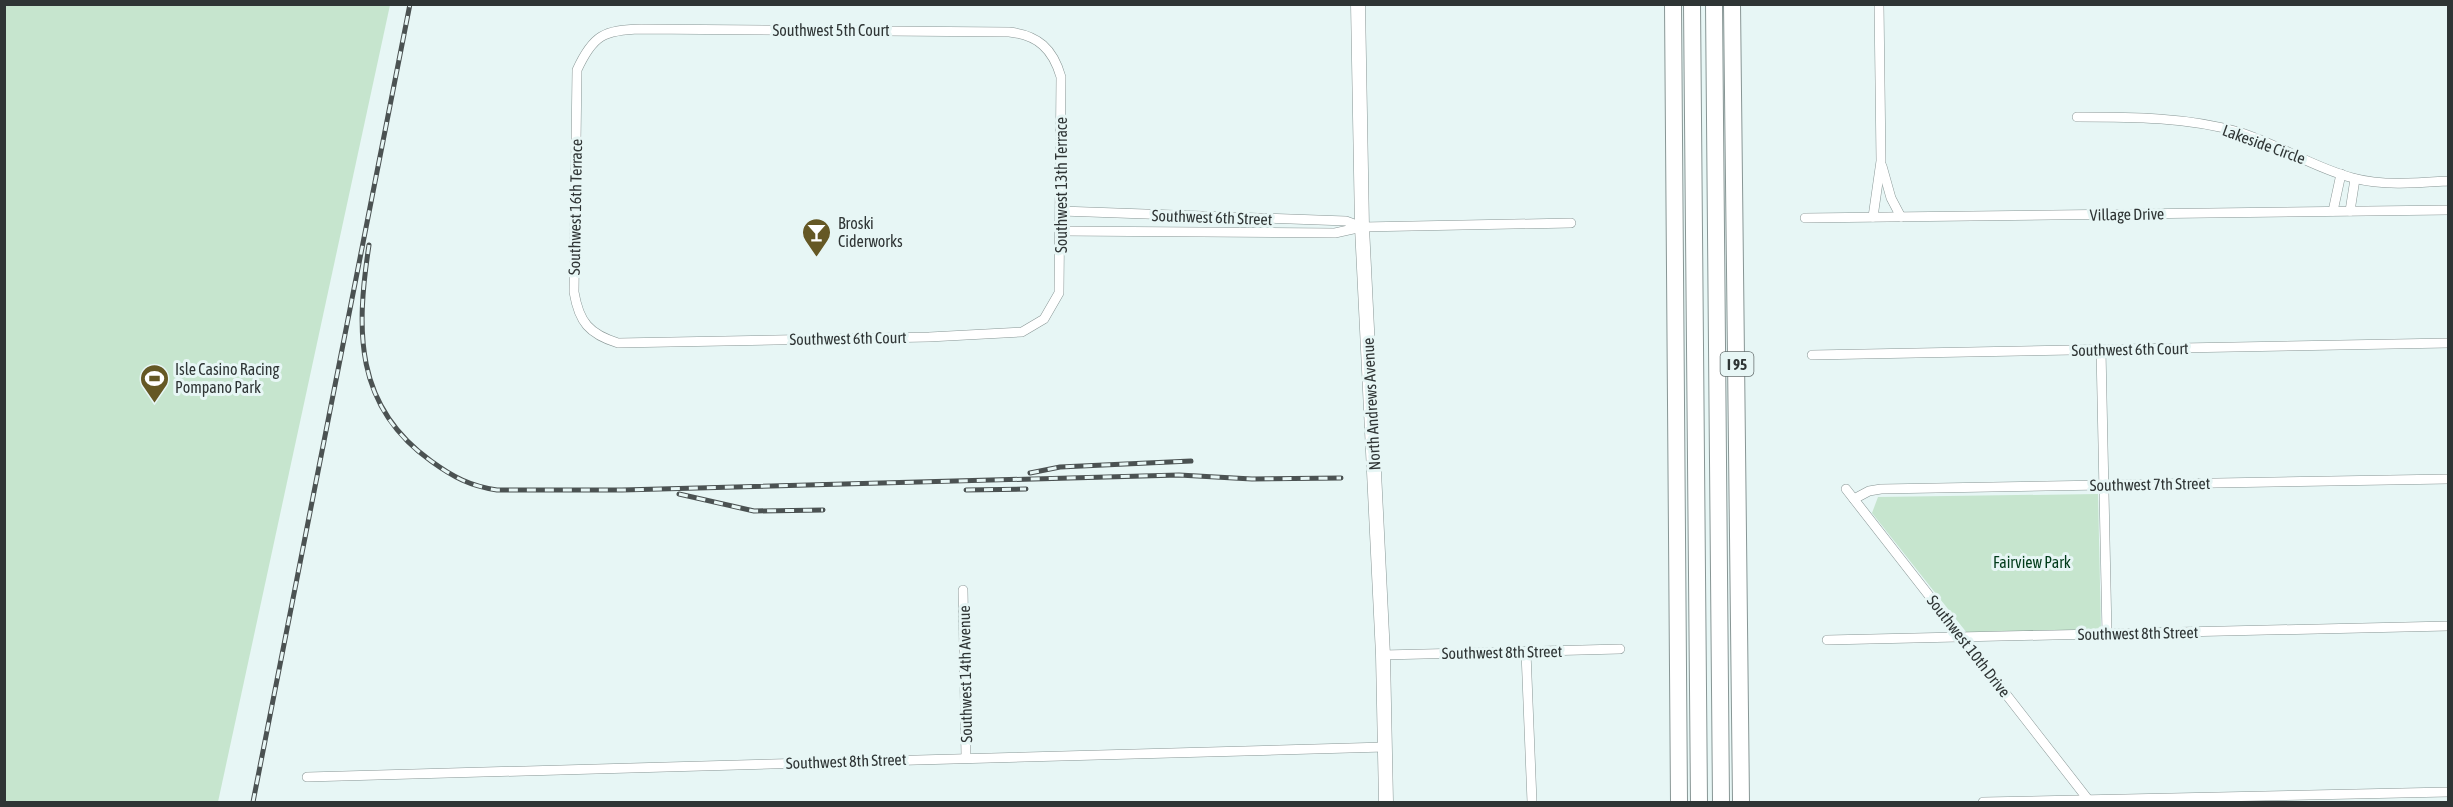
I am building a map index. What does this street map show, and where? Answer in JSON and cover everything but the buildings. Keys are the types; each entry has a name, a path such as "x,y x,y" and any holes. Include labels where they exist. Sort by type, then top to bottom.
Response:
{"highway":[{"path":"1673,4 1679,802"},
{"path":"1692,4 1699,802"},
{"path":"1714,4 1721,802"},
{"name":"I 95","path":"1732,4 1741,802"},
{"path":"1676,386 1695,237"},
{"path":"1719,594 1740,723"}],"main road":[{"name":"North Andrews Avenue","path":"1358,4 1362,228 1383,655 1386,802"}],"street":[{"path":"1873,217 1881,161 1879,4"},
{"name":"Southwest 5th Court","path":"585,51 596,38 614,30 1008,32 1024,34 1047,47 1057,62 1061,77"},
{"name":"Southwest 16th Terrace","path":"585,51 577,70 574,292 581,320 602,338 618,343"},
{"name":"Southwest 13th Terrace","path":"1059,293 1061,77"},
{"name":"Lakeside Circle","path":"2077,117 2169,120 2206,124 2252,136 2355,179 2392,183 2448,181"},
{"path":"1881,161 1891,198 1901,217"},
{"path":"2333,212 2341,174"},
{"path":"2350,211 2355,179"},
{"name":"Village Drive","path":"1805,218 2448,210"},
{"name":"Southwest 6th Street","path":"1061,212 1346,220 1362,228"},
{"name":"Southwest 6th Street","path":"1061,231 1335,233 1362,228 1571,223"},
{"name":"Southwest 6th Court","path":"618,343 929,337 1022,332 1044,319 1059,293"},
{"name":"Southwest 6th Court","path":"1812,356 2448,343"},
{"path":"2101,350 2107,634"},
{"name":"Southwest 7th Street","path":"1854,499 1869,491 1881,489 2448,479"},
{"name":"Southwest 10th Drive","path":"1846,489 2089,801"},
{"name":"Southwest 14th Avenue","path":"963,590 966,757"},
{"name":"Southwest 8th Street","path":"1827,640 2448,626"},
{"name":"Southwest 8th Street","path":"1383,655 1620,649"},
{"path":"1526,652 1532,802"},
{"name":"Southwest 8th Street","path":"307,777 1385,747"},
{"path":"1983,802 2448,792"}],"green space":[{"name":"Isle Casino Racing Pompano Park","path":"5,4 390,5 218,802 5,802"},
{"name":"Fairview Park","path":"2098,494 2101,629 1967,633 1872,513 1878,497"}],"railway":[{"path":"253,802 410,4"},
{"path":"369,245 362,307 366,364 374,391 387,416 406,439 431,461 462,480 487,488 497,490 622,490 1179,475 1252,479 1341,478"},
{"path":"1030,473 1060,467 1191,461"},
{"path":"966,490 1026,489"},
{"path":"679,494 754,511 823,510"}],"place":[{"name":"Broski Ciderworks","path":"817,258"},
{"name":"Isle Casino Racing Pompano Park","path":"154,404"}]}
